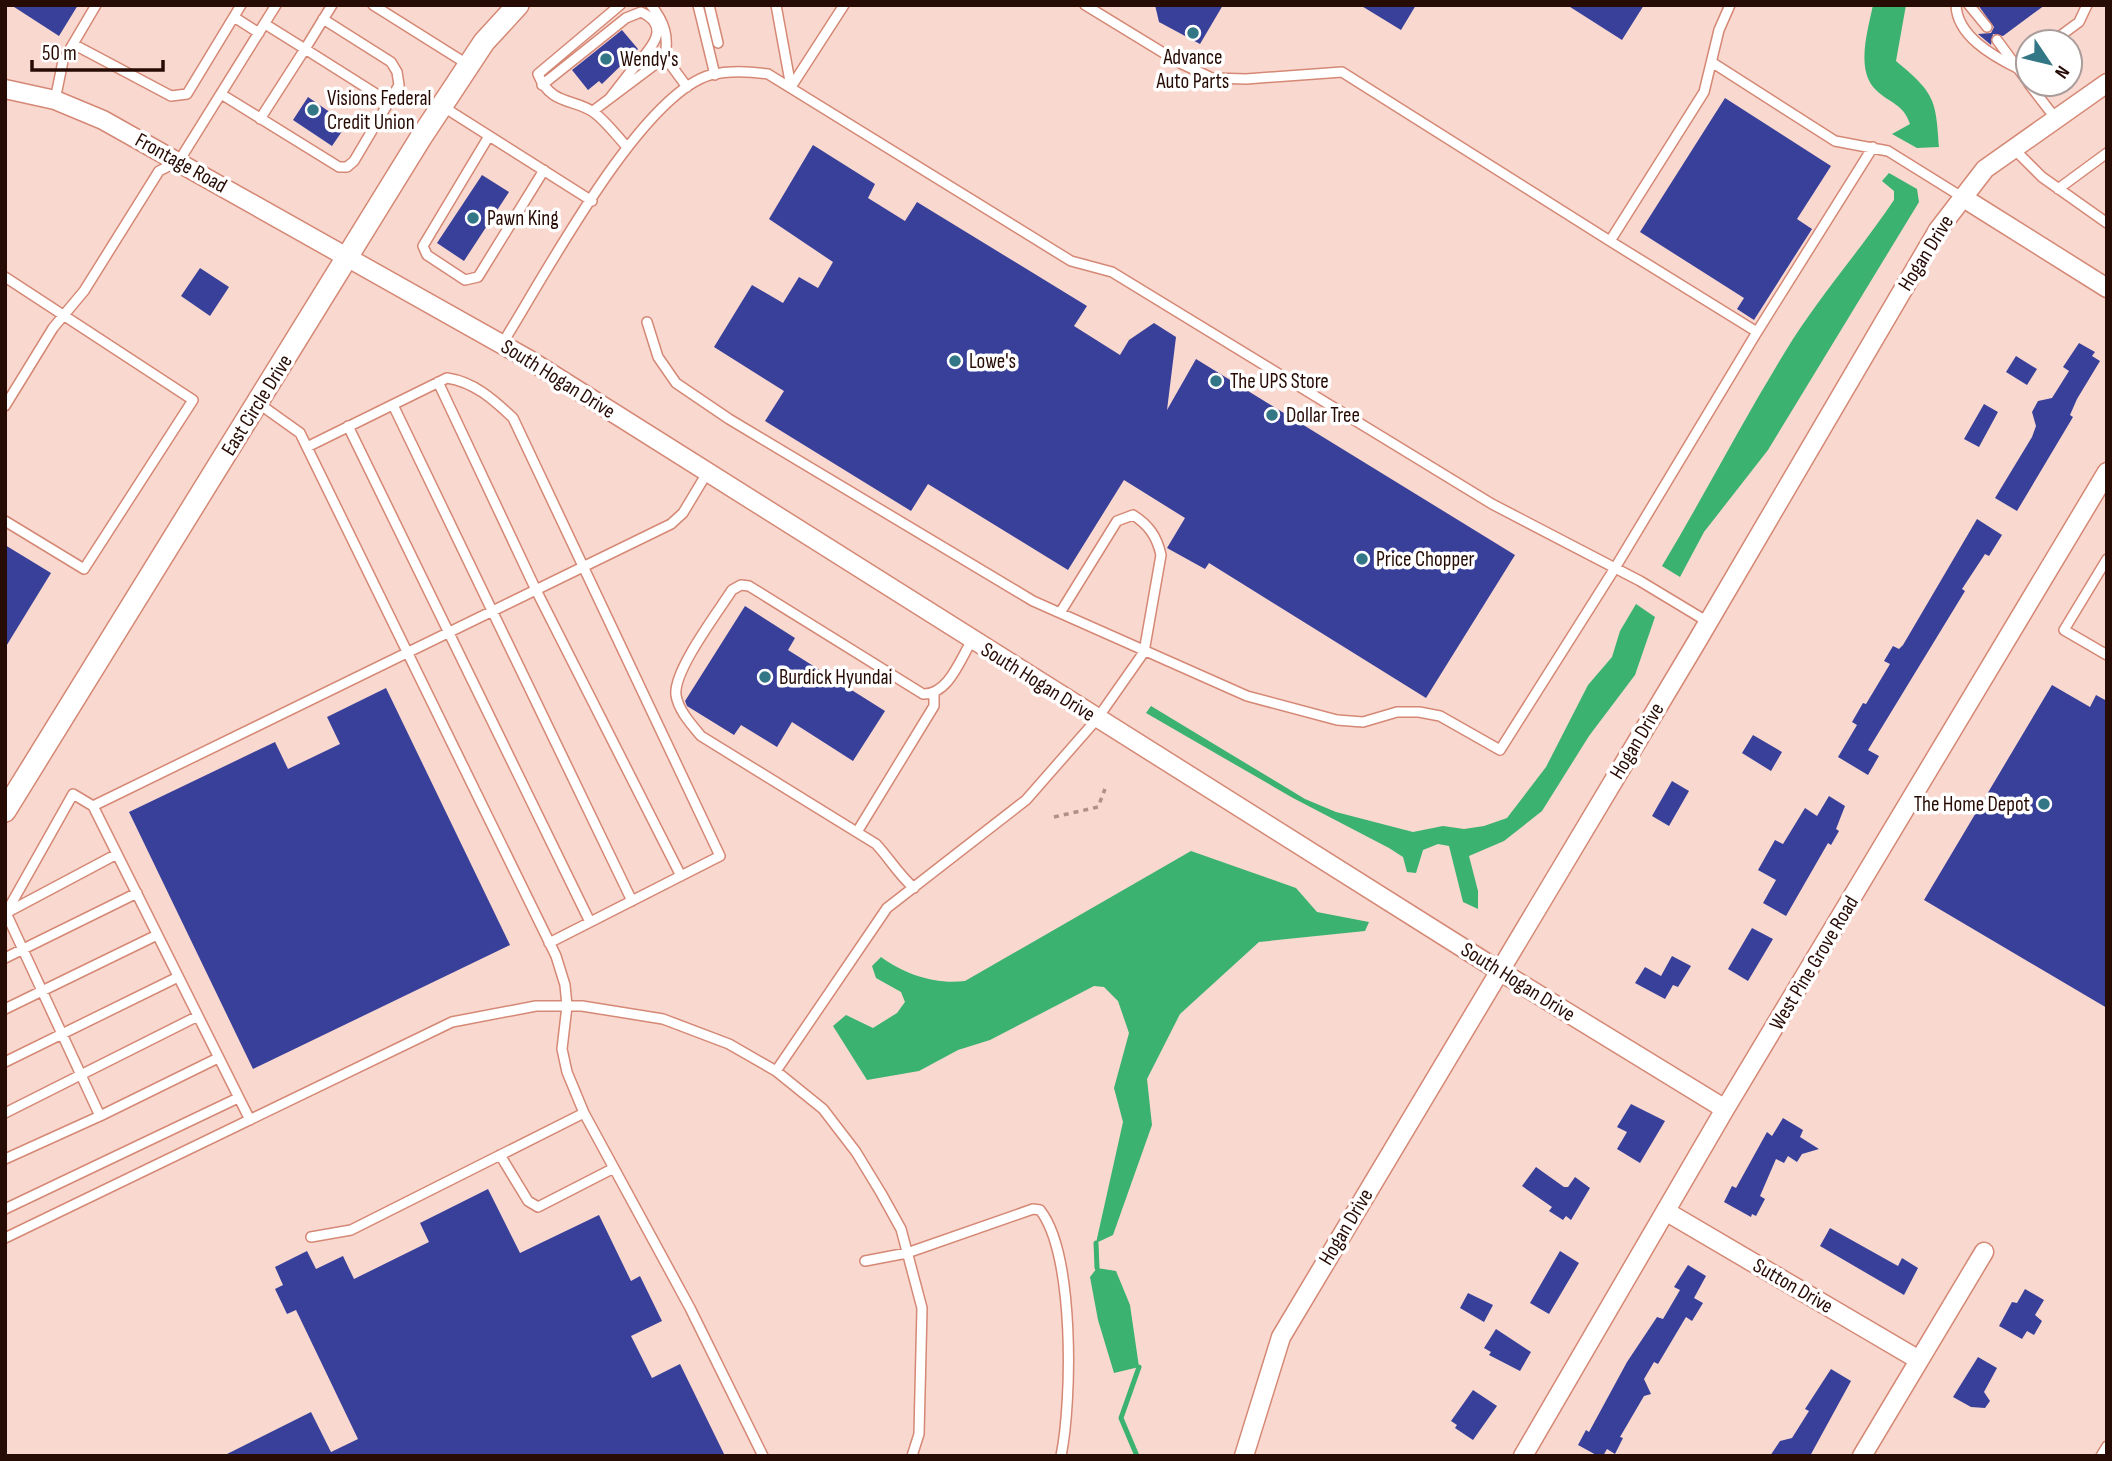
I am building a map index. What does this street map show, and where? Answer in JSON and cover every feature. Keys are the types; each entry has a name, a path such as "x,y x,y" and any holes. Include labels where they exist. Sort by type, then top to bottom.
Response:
{"street":[{"name":"East Circle Drive","path":"5,811 442,106 484,42 518,5"},
{"name":"Hogan Drive","path":"1244,1456 1282,1337 1938,230 1985,169 2107,83"},
{"name":"Frontage Road","path":"5,89 55,100 103,120 350,256"},
{"path":"1962,197 2107,288"},
{"name":"South Hogan Drive","path":"350,256 502,344 1498,970 1725,1109"},
{"name":"West Pine Grove Road","path":"1523,1456 1725,1109 2107,472"},
{"name":"Sutton Drive","path":"1667,1212 1919,1360"},
{"path":"1862,1456 1984,1252"}],"lane":[{"path":"55,100 63,61 96,5"},
{"path":"73,44 171,96 180,97 187,94 241,5"},
{"path":"5,406 64,316 84,291 159,171 179,161 276,5"},
{"path":"260,119 332,5"},
{"path":"373,5 469,65"},
{"path":"620,5 538,74 542,85 569,104 593,111 627,146"},
{"path":"651,5 663,21 667,34 665,57 687,87"},
{"path":"698,5 715,75"},
{"path":"709,5 718,43"},
{"path":"776,5 791,87"},
{"path":"791,87 844,5"},
{"path":"1085,5 1180,63 1212,78 1246,79 1342,72 1757,331"},
{"path":"1610,241 1704,92 1719,30 1730,5"},
{"path":"1956,5 1961,22 1985,52 2014,66"},
{"path":"1969,5 1987,27"},
{"path":"2071,28 2079,22 2087,5"},
{"path":"542,85 626,18 641,12 650,16 655,25 655,43 610,98"},
{"path":"234,18 305,49 389,102"},
{"path":"221,94 339,167 347,167 399,86 397,72 391,62 323,19"},
{"path":"1997,40 2014,64"},
{"path":"593,111 665,57"},
{"path":"1713,63 1835,141 1888,151 1962,197"},
{"path":"502,344 627,146 652,115 687,87 715,75 741,70 768,74 1071,261 1112,272 1492,505 1615,568 1708,622"},
{"path":"2040,98 2056,119"},
{"path":"442,106 592,201"},
{"path":"489,135 423,246 426,255 465,280 478,277 544,170"},
{"path":"648,322 658,357 676,383 753,433 1033,601 1247,696 1337,720 1363,722 1397,712 1440,716 1500,750 1873,147"},
{"path":"2014,149 2058,189 2107,223"},
{"path":"2058,189 2107,153"},
{"path":"5,277 193,400 84,569 5,521"},
{"path":"307,447 447,378 464,381 493,399 513,418 720,856 549,943"},
{"path":"438,382 536,590 681,876"},
{"path":"258,403 300,433 549,943 565,985 567,1006 562,1049 567,1072 584,1113 690,1308 763,1456"},
{"path":"393,405 632,901"},
{"path":"348,426 590,922"},
{"path":"93,806 671,524 683,513 707,473"},
{"path":"776,1071 887,908 1026,800 1097,719 1144,652 1161,555 1150,529 1133,515 1116,520 1060,613"},
{"path":"2107,559 2064,630 2107,655"},
{"path":"914,888 896,873 888,857 876,844 701,736 688,720 676,695 679,677 732,590 740,585 749,586 923,694 934,695 943,689 972,640"},
{"path":"857,832 934,706 934,695"},
{"path":"6,913 73,794 93,806 250,1120"},
{"path":"6,913 117,854"},
{"path":"5,958 137,893"},
{"path":"6,913 100,1115"},
{"path":"5,1009 157,935"},
{"path":"5,1062 63,1036 178,977"},
{"path":"5,1238 452,1022 536,1006 567,1006 663,1019 729,1044 776,1071 823,1109 856,1152 901,1229 922,1308 919,1434 912,1456"},
{"path":"5,1113 82,1077 198,1016"},
{"path":"5,1159 218,1058"},
{"path":"5,1209 239,1098"},
{"path":"311,1237 351,1230 584,1113"},
{"path":"500,1155 528,1201 538,1207 614,1168"},
{"path":"865,1261 907,1253 1033,1209 1040,1210 1050,1222 1068,1319 1068,1422 1061,1456"},
{"path":"2101,1456 2107,1446"}],"path":[{"path":"1054,817 1098,807 1105,789"}],"shaded area":[{"path":"1873,5 1906,5 1896,61 1926,89 1931,98 1939,147 1917,148 1892,134 1910,124 1900,108 1876,90 1866,72 1866,38"},
{"path":"1889,173 1917,189 1919,202 1768,450 1704,532 1680,577 1662,566 1785,352 1894,200 1894,191 1882,181"},
{"path":"1636,604 1655,617 1635,675 1589,736 1542,811 1504,841 1469,856 1478,891 1478,909 1463,902 1449,846 1438,844 1423,850 1416,873 1407,872 1403,857 1389,848 1293,798 1146,713 1151,706 1305,799 1336,812 1413,832 1443,826 1464,829 1484,826 1507,818 1546,767 1588,685 1612,657 1620,631"},
{"path":"1191,851 1296,888 1317,912 1369,922 1365,931 1259,942 1180,1014 1147,1079 1152,1125 1113,1235 1096,1243 1123,1122 1114,1088 1129,1033 1118,1001 1104,987 1094,986 990,1040 958,1050 919,1071 867,1080 833,1026 846,1015 873,1028 897,1013 905,1002 901,992 876,978 872,966 881,957 921,977 965,981"},
{"path":"1097,1268 1116,1271 1130,1305 1139,1367 1114,1373 1098,1320 1090,1277"}],"building":[{"path":"11,5 78,5 59,36"},
{"name":"Advance Auto Parts","path":"1155,5 1223,5 1200,44 1159,22"},
{"path":"1360,5 1416,5 1401,30"},
{"path":"1567,5 1644,5 1622,40"},
{"path":"1978,5 2045,5 2003,36 1993,34 1991,45 1978,34 1991,33 1994,27"},
{"name":"Wendy's","path":"622,30 638,49 602,84 599,81 588,90 572,70"},
{"name":"Visions Federal Credit Union","path":"308,97 347,124 332,146 293,120"},
{"path":"1725,98 1831,166 1797,219 1812,229 1754,320 1737,309 1744,298 1640,232"},
{"name":"Lowe's","path":"813,145 875,184 868,198 905,221 917,202 1087,306 1074,326 1120,355 1129,340 1154,323 1176,337 1167,410 1196,359 1515,555 1426,698 1209,563 1205,569 1167,548 1185,518 1124,480 1068,570 928,484 911,511 765,421 784,391 714,347 752,285 783,303 799,277 818,288 833,262 769,219"},
{"name":"Pawn King","path":"482,175 509,192 464,261 437,243"},
{"path":"200,268 229,287 210,316 181,296"},
{"path":"2079,343 2095,352 2092,356 2100,361 2077,399 2070,415 2073,417 2017,511 1995,498 2032,437 2036,426 2032,412 2038,401 2052,398 2069,371 2063,367"},
{"path":"2016,356 2037,369 2027,385 2006,372"},
{"path":"1984,404 1998,412 1979,447 1964,439"},
{"path":"1977,519 2002,535 1989,556 1985,554 1962,589 1965,591 1868,750 1879,756 1868,775 1838,757 1857,725 1852,722 1890,664 1884,661 1893,646 1899,649 1903,645"},
{"path":"5,545 51,573 5,648"},
{"name":"Burdick Hyundai","path":"745,606 795,638 788,650 885,711 853,761 792,722 777,747 741,725 734,735 687,706 685,701"},
{"name":"The Home Depot","path":"2052,685 2090,707 2096,695 2107,701 2107,1008 1924,900"},
{"path":"386,688 510,945 253,1069 129,812 275,742 288,769 340,744 327,717"},
{"path":"1753,735 1782,752 1771,771 1742,753"},
{"path":"1672,781 1689,791 1669,826 1652,816"},
{"path":"1829,796 1845,806 1836,829 1839,831 1831,845 1828,843 1786,916 1763,903 1776,880 1758,870 1775,840 1783,844 1805,808 1817,816"},
{"path":"1752,928 1773,939 1748,981 1728,969"},
{"path":"1672,956 1691,966 1678,987 1673,985 1665,999 1635,983 1645,967 1661,976"},
{"path":"1631,1104 1665,1121 1640,1163 1617,1149 1627,1132 1617,1127"},
{"path":"1783,1118 1803,1130 1800,1137 1819,1149 1802,1154 1797,1162 1788,1156 1784,1163 1776,1159 1760,1196 1765,1199 1756,1216 1752,1214 1751,1217 1724,1202 1732,1186 1736,1188 1767,1132 1772,1136"},
{"path":"1536,1167 1564,1187 1568,1187 1575,1177 1590,1188 1571,1220 1566,1216 1563,1220 1549,1211 1552,1207 1522,1186"},
{"path":"488,1189 520,1253 599,1215 631,1281 640,1276 662,1321 631,1336 652,1378 680,1364 725,1456 223,1456 311,1412 331,1452 358,1439 296,1310 287,1314 275,1289 283,1285 275,1267 307,1251 316,1269 343,1256 354,1279 429,1242 420,1223"},
{"path":"1830,1228 1898,1266 1902,1258 1918,1268 1904,1295 1820,1246"},
{"path":"1560,1251 1579,1263 1549,1314 1530,1303"},
{"path":"1688,1265 1706,1276 1694,1298 1703,1303 1692,1321 1686,1317 1658,1364 1654,1362 1644,1379 1651,1394 1644,1396 1620,1437 1623,1438 1615,1454 1607,1449 1603,1456 1598,1456 1578,1445 1586,1430 1589,1432 1627,1362 1657,1317 1663,1319 1680,1290 1674,1287"},
{"path":"2025,1289 2044,1300 2035,1315 2042,1321 2034,1335 2027,1331 2022,1339 1999,1326 2012,1302 2017,1303"},
{"path":"1468,1293 1493,1305 1484,1322 1460,1308"},
{"path":"1496,1329 1531,1352 1520,1371 1489,1355 1491,1352 1484,1348"},
{"path":"1978,1357 1997,1368 1984,1392 1990,1401 1985,1408 1971,1407 1953,1397"},
{"path":"1831,1369 1851,1381 1810,1456 1770,1456 1780,1441 1792,1438 1809,1411 1805,1409"},
{"path":"1473,1390 1497,1406 1473,1440 1455,1428 1457,1425 1451,1421"}],"waterway":[{"path":"1096,1243 1097,1268"},
{"path":"1137,1456 1121,1418 1139,1367"}],"place":[{"name":"Advance Auto Parts","path":"1193,33"},
{"name":"Wendy's","path":"606,59"},
{"name":"Visions Federal Credit Union","path":"313,110"},
{"name":"Pawn King","path":"473,218"},
{"name":"Lowe's","path":"955,361"},
{"name":"The UPS Store","path":"1216,381"},
{"name":"Dollar Tree","path":"1272,415"},
{"name":"Price Chopper","path":"1362,559"},
{"name":"Burdick Hyundai","path":"765,677"},
{"name":"The Home Depot","path":"2044,804"}]}
